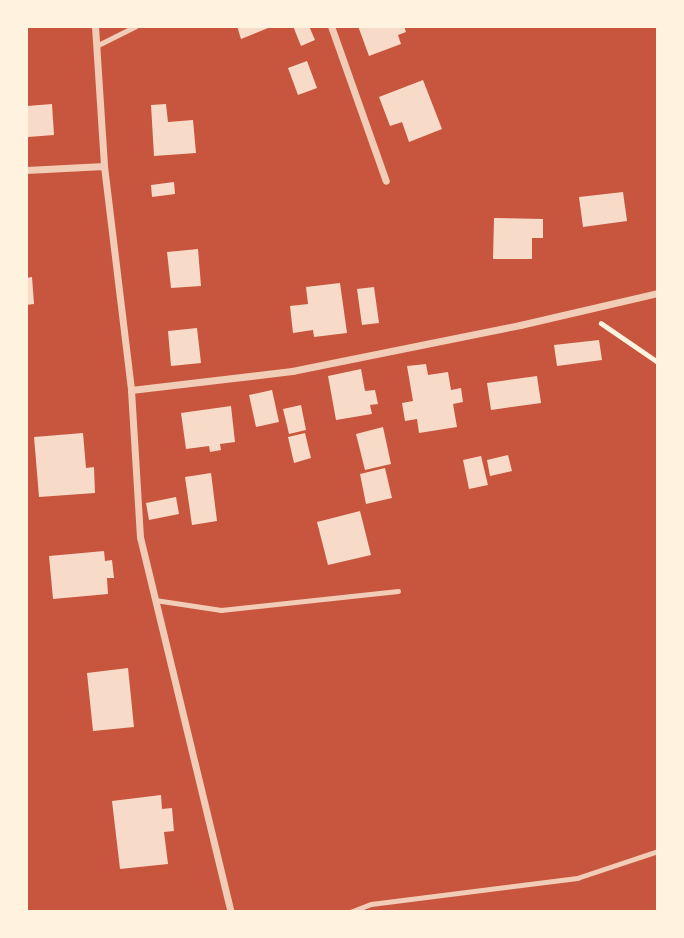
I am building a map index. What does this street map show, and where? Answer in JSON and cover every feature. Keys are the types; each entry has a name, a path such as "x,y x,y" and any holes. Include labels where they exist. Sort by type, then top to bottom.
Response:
{"street":[{"path":"95,26 104,166 131,390 140,537 231,912"},
{"path":"331,26 386,181"},
{"path":"26,170 104,166"},
{"path":"131,390 292,371 658,293"}],"lane":[{"path":"98,45 136,26"},
{"path":"155,600 221,610 398,591"},
{"path":"350,912 371,904 577,878 658,851"}],"path":[{"path":"583,310 658,362"}],"building":[{"path":"237,26 273,26 241,39"},
{"path":"293,26 309,26 315,40 301,46"},
{"path":"358,26 404,26 406,32 398,35 401,44 369,56"},
{"path":"307,61 317,88 298,95 288,68"},
{"path":"423,80 442,129 409,142 402,122 390,126 379,97"},
{"path":"52,104 54,135 28,137 27,106"},
{"path":"166,104 168,122 193,120 196,153 154,156 151,105"},
{"path":"174,182 175,194 152,197 151,185"},
{"path":"623,192 627,221 583,227 579,197"},
{"path":"494,218 543,219 543,238 532,238 532,259 493,259"},
{"path":"198,249 201,286 171,288 167,252"},
{"path":"32,277 34,304 26,305 26,278"},
{"path":"340,283 347,333 314,337 313,330 293,333 290,306 308,304 306,287"},
{"path":"374,287 379,323 362,325 357,289"},
{"path":"197,328 201,363 171,366 168,331"},
{"path":"599,340 602,360 557,366 554,345"},
{"path":"426,364 428,375 448,372 451,390 461,388 463,402 453,404 457,427 419,433 417,419 405,421 402,403 413,401 407,366"},
{"path":"361,369 365,391 375,390 378,404 370,405 372,414 336,420 328,376"},
{"path":"537,376 541,403 491,410 487,383"},
{"path":"272,390 279,422 256,427 249,395"},
{"path":"301,405 306,430 289,434 283,409"},
{"path":"231,406 235,442 220,444 221,450 210,452 209,446 186,449 181,413"},
{"path":"383,427 391,464 365,470 356,434"},
{"path":"83,433 86,468 94,467 95,493 39,497 34,437"},
{"path":"305,433 311,458 294,463 288,437"},
{"path":"508,455 512,471 490,476 487,460"},
{"path":"481,456 488,485 469,489 463,460"},
{"path":"385,468 392,498 366,504 360,474"},
{"path":"211,473 217,521 192,525 185,477"},
{"path":"176,497 179,514 149,520 146,503"},
{"path":"360,511 371,555 328,565 317,522"},
{"path":"104,551 105,561 112,560 114,578 107,578 108,594 53,599 49,556"},
{"path":"128,668 134,727 93,731 87,673"},
{"path":"161,795 162,809 172,808 174,831 164,832 168,864 120,869 112,801"}]}
